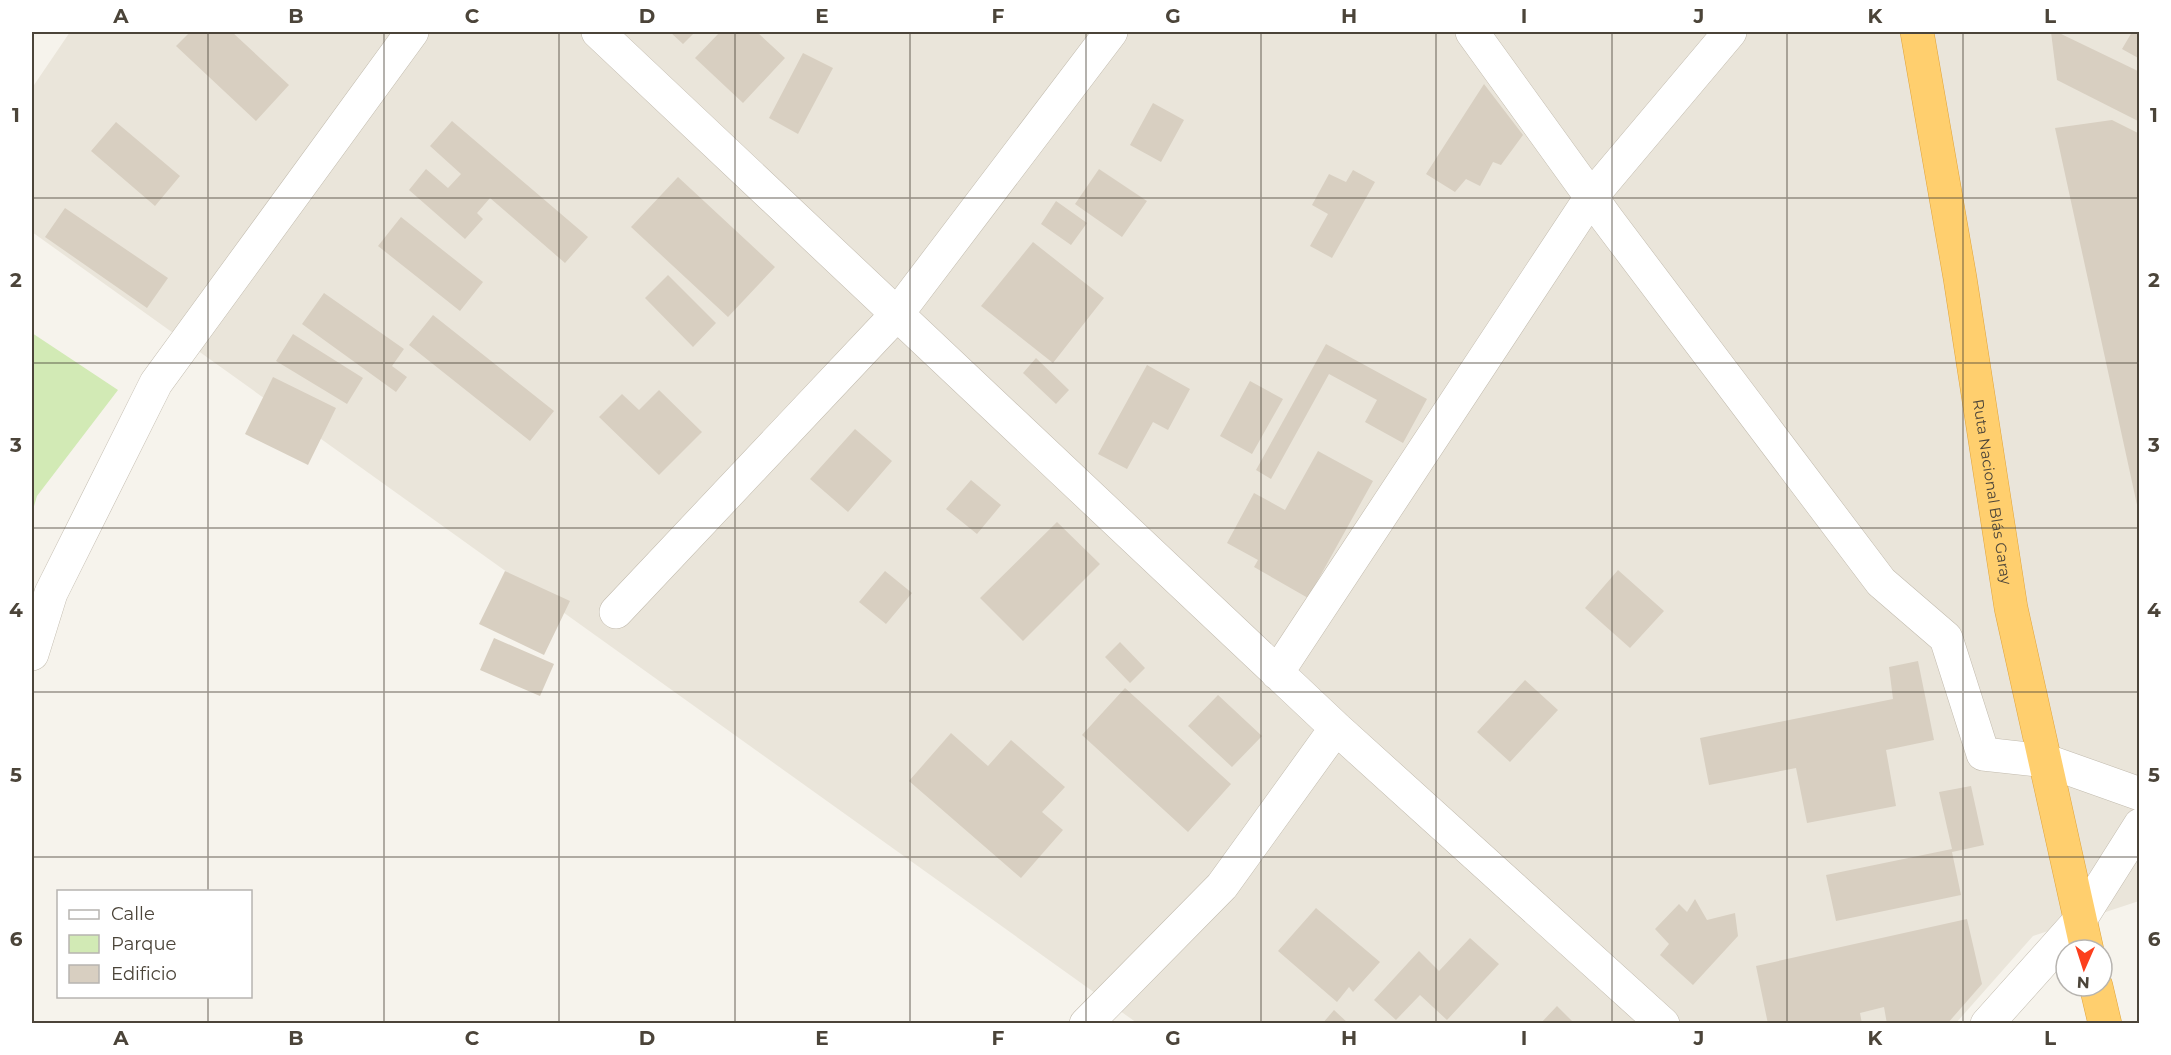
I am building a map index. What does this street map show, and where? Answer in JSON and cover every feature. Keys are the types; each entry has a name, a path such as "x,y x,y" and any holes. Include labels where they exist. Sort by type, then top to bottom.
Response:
{"highway":[{"name":"Ruta Nacional Blás Garay","path":"1917,32 1960,278 2011,608 2084,935"},
{"path":"2099,998 2105,1023"}],"street":[{"path":"32,654 51,593 156,383 411,32"},
{"path":"598,32 1336,728 1663,1023"},
{"path":"616,612 897,314 1111,32"},
{"path":"1472,32 1591,196 1881,582 1946,638 1983,754 2047,761 2139,794"},
{"path":"1277,673 1591,196 1730,32"},
{"path":"1086,1023 1222,886 1336,728"},
{"path":"1987,1023 2084,935 2139,825"}],"shaded area":[{"path":"70,32 2139,32 2139,901 2033,936 1956,1023 1137,1023 32,232 32,88"}],"green space":[{"path":"32,333 118,390 37,496 32,513"}],"building":[{"path":"190,32 232,32 289,85 256,121 176,46"},
{"path":"670,32 695,32 683,44"},
{"path":"720,32 757,32 785,58 743,103 695,58"},
{"path":"2051,32 2057,32 2140,72 2140,122 2057,80"},
{"path":"2132,32 2140,32 2140,59 2122,49"},
{"path":"803,53 833,68 798,134 769,118"},
{"path":"1484,84 1523,135 1501,165 1493,162 1480,186 1466,179 1455,192 1426,174"},
{"path":"1153,103 1184,120 1161,162 1130,145"},
{"path":"2112,120 2140,134 2139,514 2055,128"},
{"path":"452,121 588,237 565,263 490,198 477,213 483,219 465,239 409,190 426,169 448,188 461,174 430,146"},
{"path":"116,122 180,176 155,206 91,151"},
{"path":"1099,169 1147,201 1122,237 1075,204"},
{"path":"1353,170 1375,182 1332,258 1310,246 1328,214 1312,205 1329,174 1346,182"},
{"path":"678,177 775,267 728,317 631,227"},
{"path":"1056,201 1087,223 1071,245 1041,224"},
{"path":"65,208 168,278 147,308 45,237"},
{"path":"401,217 483,282 460,311 378,246"},
{"path":"1033,242 1104,298 1053,363 981,306"},
{"path":"668,275 716,323 693,347 645,298"},
{"path":"324,293 404,349 392,366 407,377 396,392 302,324"},
{"path":"433,315 554,411 530,441 409,345"},
{"path":"293,334 363,378 347,404 276,361"},
{"path":"1326,344 1427,399 1403,443 1365,422 1377,400 1329,374 1271,479 1256,470"},
{"path":"1036,358 1069,390 1056,404 1023,373"},
{"path":"1147,365 1190,389 1168,430 1153,422 1127,469 1098,454"},
{"path":"273,377 336,408 308,465 245,434"},
{"path":"1250,381 1283,399 1252,454 1220,436"},
{"path":"659,390 702,432 659,475 599,417 622,394 639,410"},
{"path":"855,429 892,461 848,512 810,479"},
{"path":"1318,451 1373,481 1308,598 1254,567 1258,560 1227,543 1254,493 1285,510"},
{"path":"971,480 1001,505 977,534 946,509"},
{"path":"1057,522 1100,564 1023,641 980,598"},
{"path":"1618,570 1664,611 1630,648 1585,608"},
{"path":"505,571 570,601 544,655 479,624"},
{"path":"885,571 912,593 886,624 859,602"},
{"path":"494,638 554,664 540,696 480,670"},
{"path":"1120,642 1145,668 1130,683 1105,657"},
{"path":"1918,661 1934,740 1886,750 1896,806 1807,823 1796,768 1709,785 1700,738 1893,699 1889,667"},
{"path":"1525,680 1558,710 1510,762 1477,732"},
{"path":"1125,688 1231,784 1188,832 1082,735"},
{"path":"1218,695 1262,736 1232,767 1188,726"},
{"path":"951,733 988,766 1011,740 1065,787 1042,812 1063,830 1021,878 909,781"},
{"path":"1971,786 1984,845 1952,852 1961,895 1836,921 1826,875 1952,849 1939,792"},
{"path":"1695,899 1707,920 1735,913 1738,936 1693,985 1660,955 1669,944 1655,929 1679,904 1687,912"},
{"path":"1316,908 1380,962 1353,992 1349,987 1337,1002 1278,951"},
{"path":"1967,919 1982,984 1947,1024 1887,1024 1884,1007 1860,1013 1862,1024 1768,1024 1756,966"},
{"path":"1470,938 1499,964 1447,1020 1420,995 1396,1020 1374,1000 1419,951 1439,971"},
{"path":"1557,1006 1575,1024 1540,1024"},
{"path":"1334,1010 1349,1024 1322,1024"}]}
